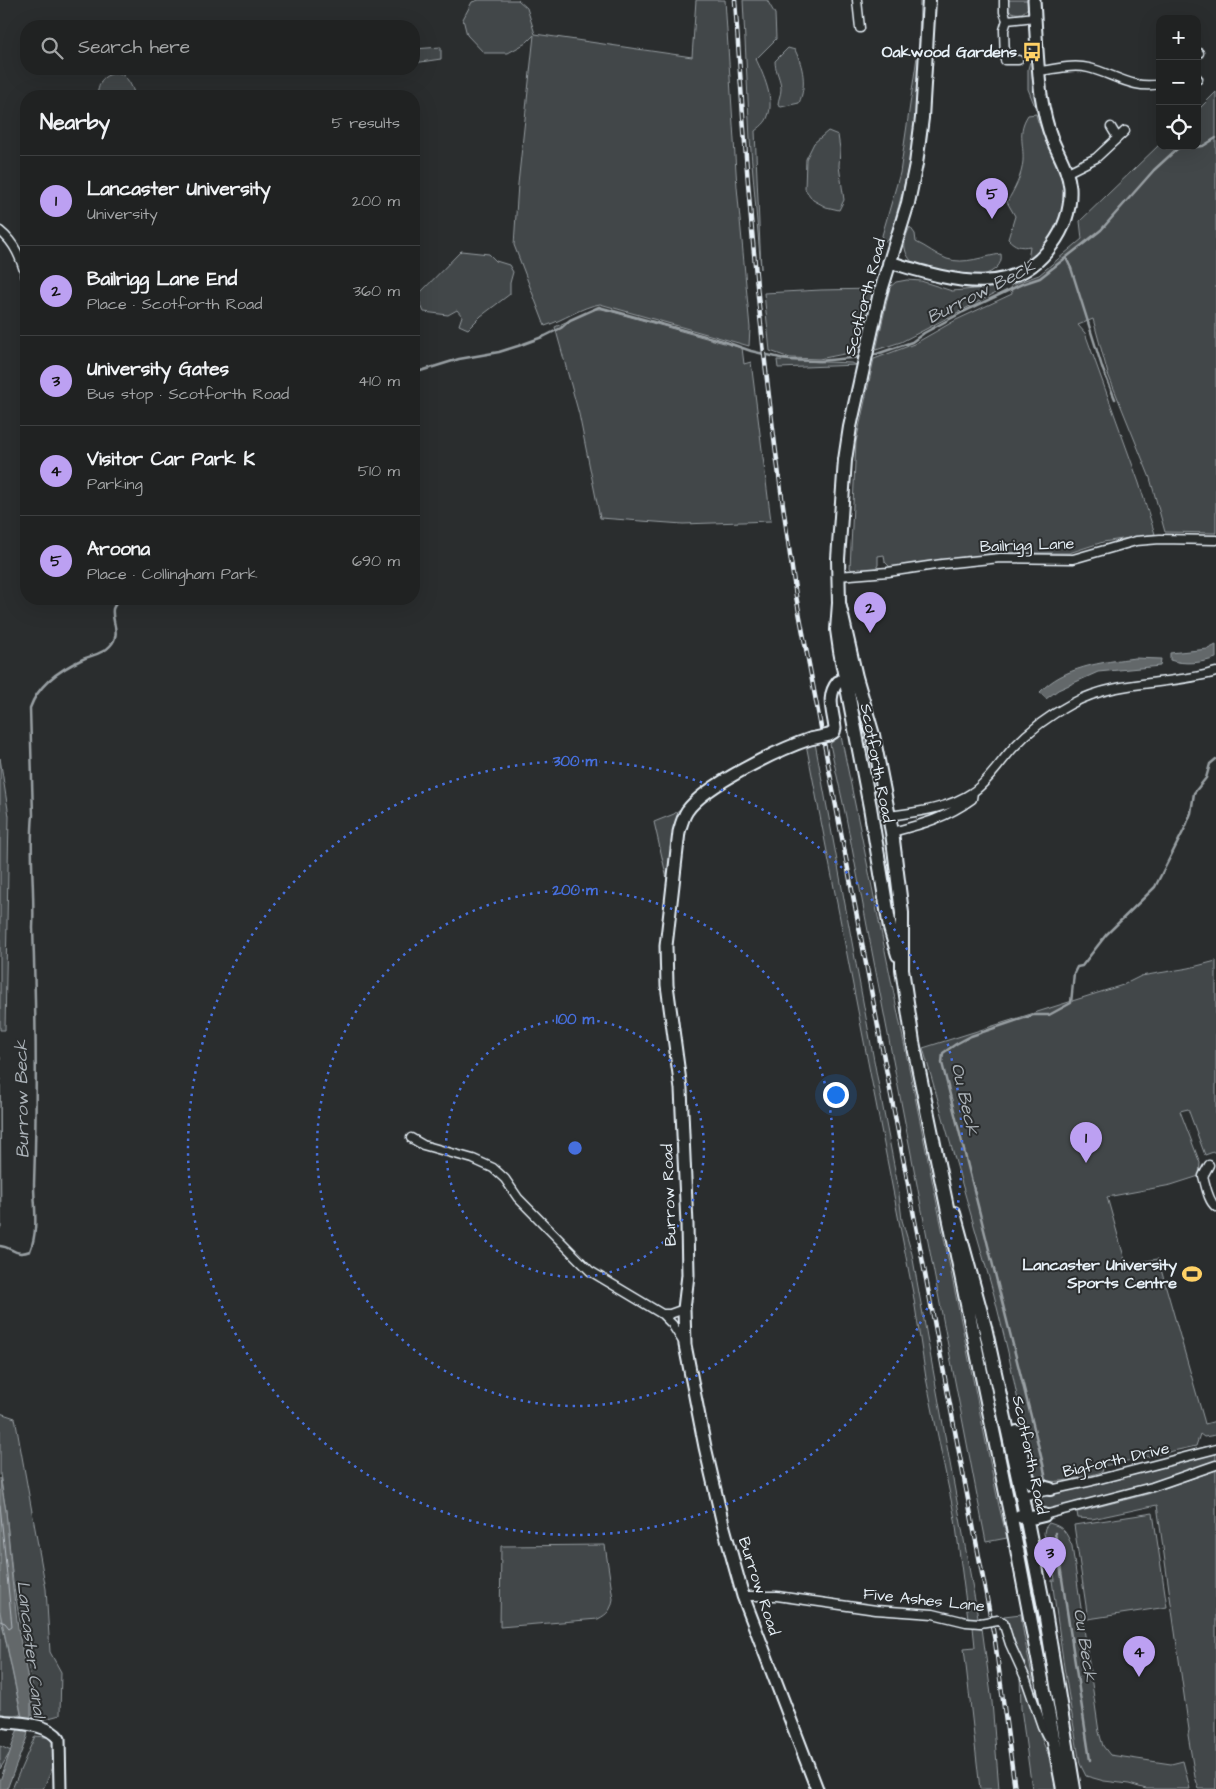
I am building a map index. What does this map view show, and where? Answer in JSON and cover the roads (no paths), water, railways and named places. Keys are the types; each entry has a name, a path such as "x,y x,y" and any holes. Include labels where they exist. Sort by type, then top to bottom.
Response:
{"main road":[{"name":"Scotforth Road","path":"902,969 902,913 838,630 838,576 840,512 850,427 889,262 908,203 916,164 922,118 929,0"},
{"name":"Scotforth Road","path":"850,678 872,735 889,816 883,830 890,928 902,969 916,1059 1038,1657 1074,1789"},
{"name":"Scotforth Road","path":"938,1163 960,1230 994,1365 1030,1533 1045,1612 1063,1789"},
{"path":"960,1230 976,1266 997,1341 1028,1479 1035,1485 1050,1489"},
{"path":"1022,1496 1009,1509 1027,1519 1044,1516"},
{"path":"1030,1533 1036,1522 1044,1516"}],"street":[{"path":"856,0 860,28"},
{"path":"1004,0 1004,12 1007,20 1004,30 1005,60 1018,60"},
{"path":"889,262 930,275 958,281 983,282 1002,280 1022,272 1045,255 1060,233 1069,208 1068,172 1052,137 1041,96 1034,0"},
{"path":"1007,20 1035,17"},
{"path":"1039,71 1067,67 1088,67 1140,86 1156,84"},
{"path":"1111,127 1117,137"},
{"path":"1068,172 1096,158 1125,131"},
{"path":"0,231 10,239 20,260"},
{"name":"Bailrigg Lane","path":"838,576 888,572 1000,558 1073,559 1136,541 1160,539 1216,540"},
{"path":"889,816 930,810 973,792 1034,727 1071,704 1118,687 1187,678 1216,672"},
{"name":"Burrow Road","path":"817,1789 743,1596 723,1524 685,1345 684,1309 688,1275 681,1089 667,985 666,946 679,832 682,819 688,810 699,798 736,773 792,746 834,732 835,728 830,703 832,692 838,682 850,678"},
{"path":"883,830 926,824 948,815 972,799 973,792"},
{"path":"411,1138 423,1145 473,1158 493,1168 505,1179 518,1198 590,1271 662,1314 672,1324 685,1345"},
{"path":"1209,1165 1203,1176 1209,1196 1216,1207"},
{"path":"662,1314 670,1314 684,1309"},
{"name":"Bigforth Drive","path":"1022,1496 1092,1481 1216,1449"},
{"name":"Bigforth Drive","path":"1044,1516 1152,1487 1216,1465"},
{"name":"Five Ashes Lane","path":"743,1596 777,1596 876,1610 933,1614 966,1622 980,1623 998,1620 1003,1622 1042,1726 1050,1738 1059,1736"},
{"path":"4,1721 38,1726 46,1729 58,1740 60,1789"}],"water":[{"path":"1216,645 1216,658 1193,663 1170,660 1170,653 1208,649"},
{"path":"1135,658 1161,659 1160,666 1098,672 1058,690 1046,699 1040,692 1049,684 1071,671 1109,661"},
{"path":"0,1478 6,1511 18,1628 31,1695 31,1715 27,1737 7,1789 0,1789 0,1781 22,1717 0,1612"}],"waterway":[{"name":"Burrow Beck","path":"871,356 912,342 924,333 963,312 1022,284 1040,278 1101,230 1154,170 1178,148 1203,146 1216,138"},
{"path":"1066,258 1071,268 1103,370 1115,399"},
{"name":"Burrow Beck","path":"420,371 459,359 499,352 518,346 545,336 561,328 570,320 599,307 723,341 751,351 789,360 819,361 861,357"},
{"name":"Burrow Beck","path":"0,1246 21,1253 30,1251 35,1226 36,1056 30,708 44,685 51,679 83,659 104,651 110,646 116,632 113,614 115,605"},
{"name":"Ou Beck","path":"1046,1480 942,1063 943,1053 971,1036 1033,1015 1049,1015 1071,1003 1074,973 1077,967 1082,966 1106,935 1155,887 1185,828 1191,813 1194,793 1206,778 1210,764 1216,759"},
{"name":"Ou Beck","path":"1055,1533 1090,1760"}],"railway":[{"path":"735,0 748,190 762,339 796,596 995,1641 1015,1789"}],"place":[{"name":"Oakwood Gardens","path":"1032,52"},
{"name":"Aroona","path":"992,219"},
{"name":"Bailrigg Lane End","path":"870,633"},
{"name":"Lancaster University","path":"1086,1163"},
{"name":"Lancaster University Sports Centre","path":"1192,1274"},
{"name":"University Gates","path":"1050,1578"},
{"name":"Visitor Car Park K","path":"1139,1677"}],"water label":[{"name":"Lancaster Canal","path":"31,1649"}]}
